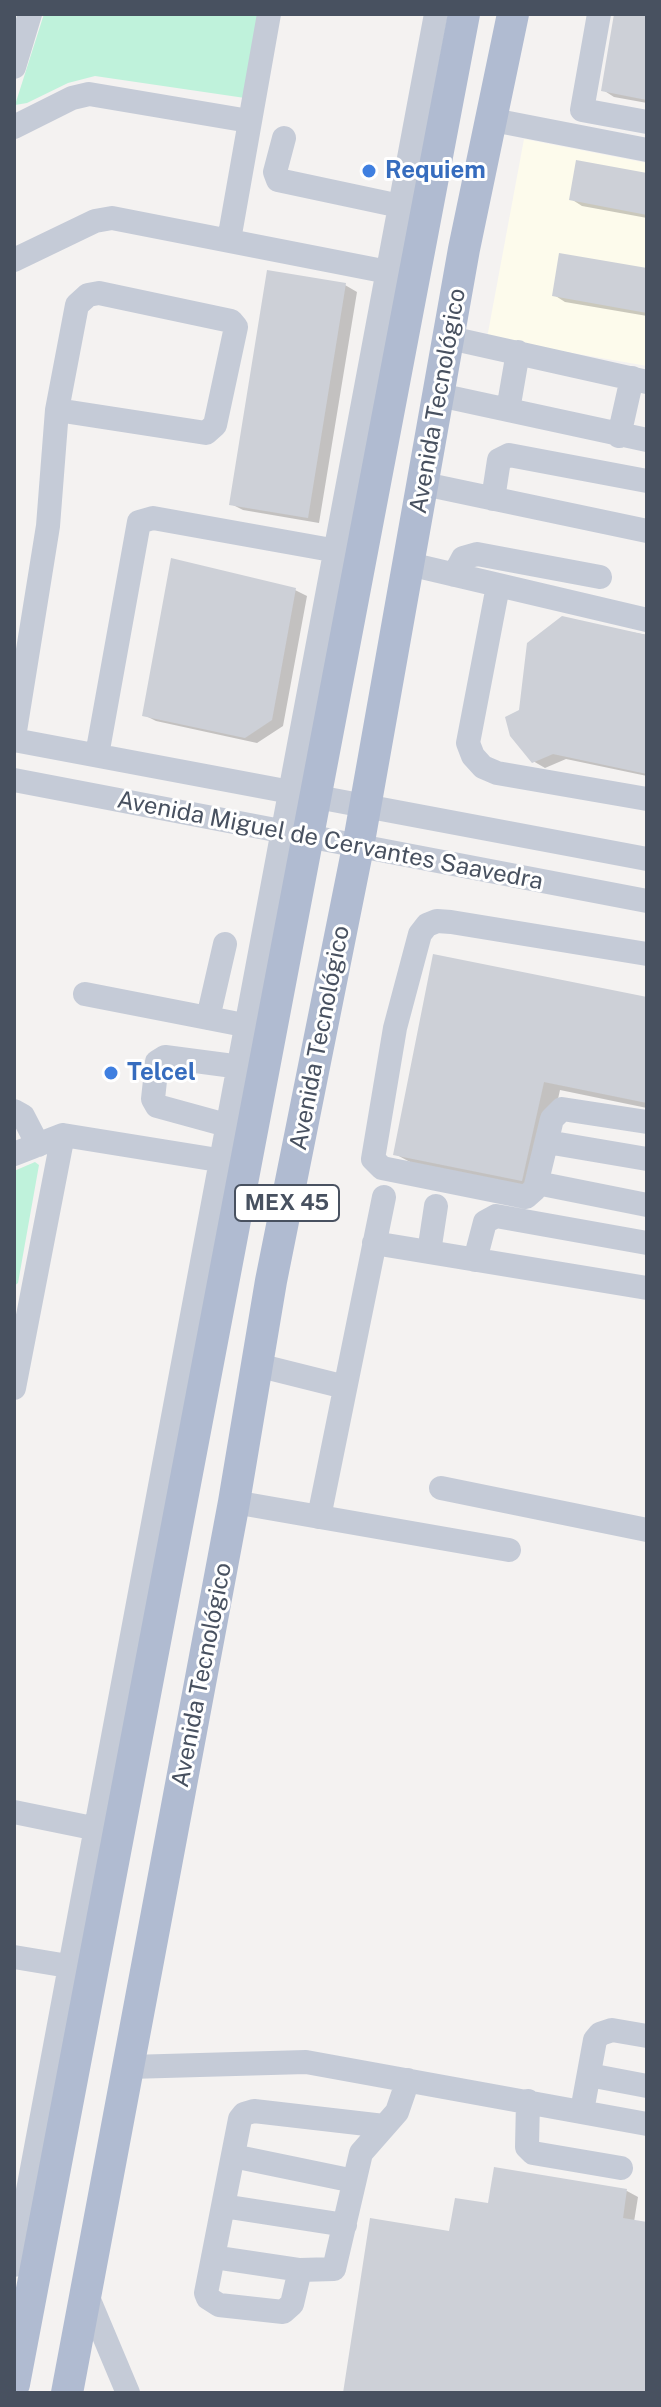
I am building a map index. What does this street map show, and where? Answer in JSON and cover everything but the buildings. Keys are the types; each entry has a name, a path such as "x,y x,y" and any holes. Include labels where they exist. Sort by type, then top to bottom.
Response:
{"main road":[{"name":"Avenida Tecnológico","path":"14,2384 82,1969 302,794 464,14"},
{"name":"Avenida Tecnológico","path":"67,2393 257,1365 358,847 464,249 513,14"}],"street":[{"path":"14,67 30,14"},
{"path":"229,240 269,14"},
{"path":"302,794 337,551 436,14"},
{"path":"599,14 582,110 647,122"},
{"path":"14,127 72,98 89,94 249,121"},
{"path":"493,120 647,150"},
{"path":"284,138 275,172 278,180 400,206"},
{"path":"14,260 95,221 112,218 388,272"},
{"path":"14,738 48,526 57,410 74,313 88,295 99,293 231,321 236,327 215,425 206,433 57,410"},
{"path":"450,338 640,380 619,436"},
{"path":"508,410 518,352"},
{"path":"439,395 647,440"},
{"path":"493,499 499,460 509,455 647,481"},
{"path":"424,484 647,531"},
{"path":"97,755 139,522 153,518 337,551"},
{"path":"454,575 463,558 477,554 600,577"},
{"path":"409,564 647,620"},
{"path":"498,586 468,743 473,756 483,767 497,773 647,799"},
{"name":"Avenida Miguel de Cervantes Saavedra","path":"14,738 647,859"},
{"path":"119,800 125,760"},
{"name":"Avenida Miguel de Cervantes Saavedra","path":"14,780 647,901"},
{"path":"435,862 442,821"},
{"path":"14,1812 107,1831 241,1067 296,834"},
{"path":"647,954 451,922 437,921 420,934 387,1070 374,1149 376,1165 522,1197 533,1193 552,1119 562,1109 647,1122"},
{"path":"208,1018 225,944"},
{"path":"85,994 249,1026"},
{"path":"230,1126 157,1106 153,1099 157,1062 165,1057 241,1067"},
{"path":"14,1111 23,1116 38,1145"},
{"path":"14,1154 63,1135 224,1161"},
{"path":"14,1388 22,1310 63,1135"},
{"path":"547,1142 647,1159"},
{"path":"537,1183 647,1205"},
{"path":"319,1517 384,1197"},
{"path":"429,1252 436,1206"},
{"path":"475,1260 485,1222 496,1216 647,1243"},
{"path":"374,1243 647,1288"},
{"path":"257,1365 345,1387"},
{"path":"441,1488 647,1530"},
{"path":"234,1502 509,1550"},
{"path":"14,1957 82,1969 14,2265"},
{"path":"582,2111 595,2040 604,2030 647,2036"},
{"path":"129,2067 191,2068 283,2060 647,2124"},
{"path":"589,2075 647,2086"},
{"path":"213,2257 300,2270 334,2269 361,2153 401,2106 408,2080"},
{"path":"528,2101 527,2147 533,2153 621,2168"},
{"path":"300,2270 292,2304 287,2310 219,2305 206,2293 240,2119 248,2112 384,2126"},
{"path":"233,2156 354,2181"},
{"path":"223,2206 345,2225"},
{"path":"86,2293 128,2393"}],"shaded area":[{"path":"524,139 647,163 647,366 487,338"}],"green space":[{"path":"44,14 260,14 245,98 95,76 68,83 27,103 15,105"},
{"path":"35,1162 39,1165 18,1283 14,1286 14,1171"}],"place":[{"name":"Requiem","path":"369,171"},
{"name":"Telcel","path":"111,1073"}]}
